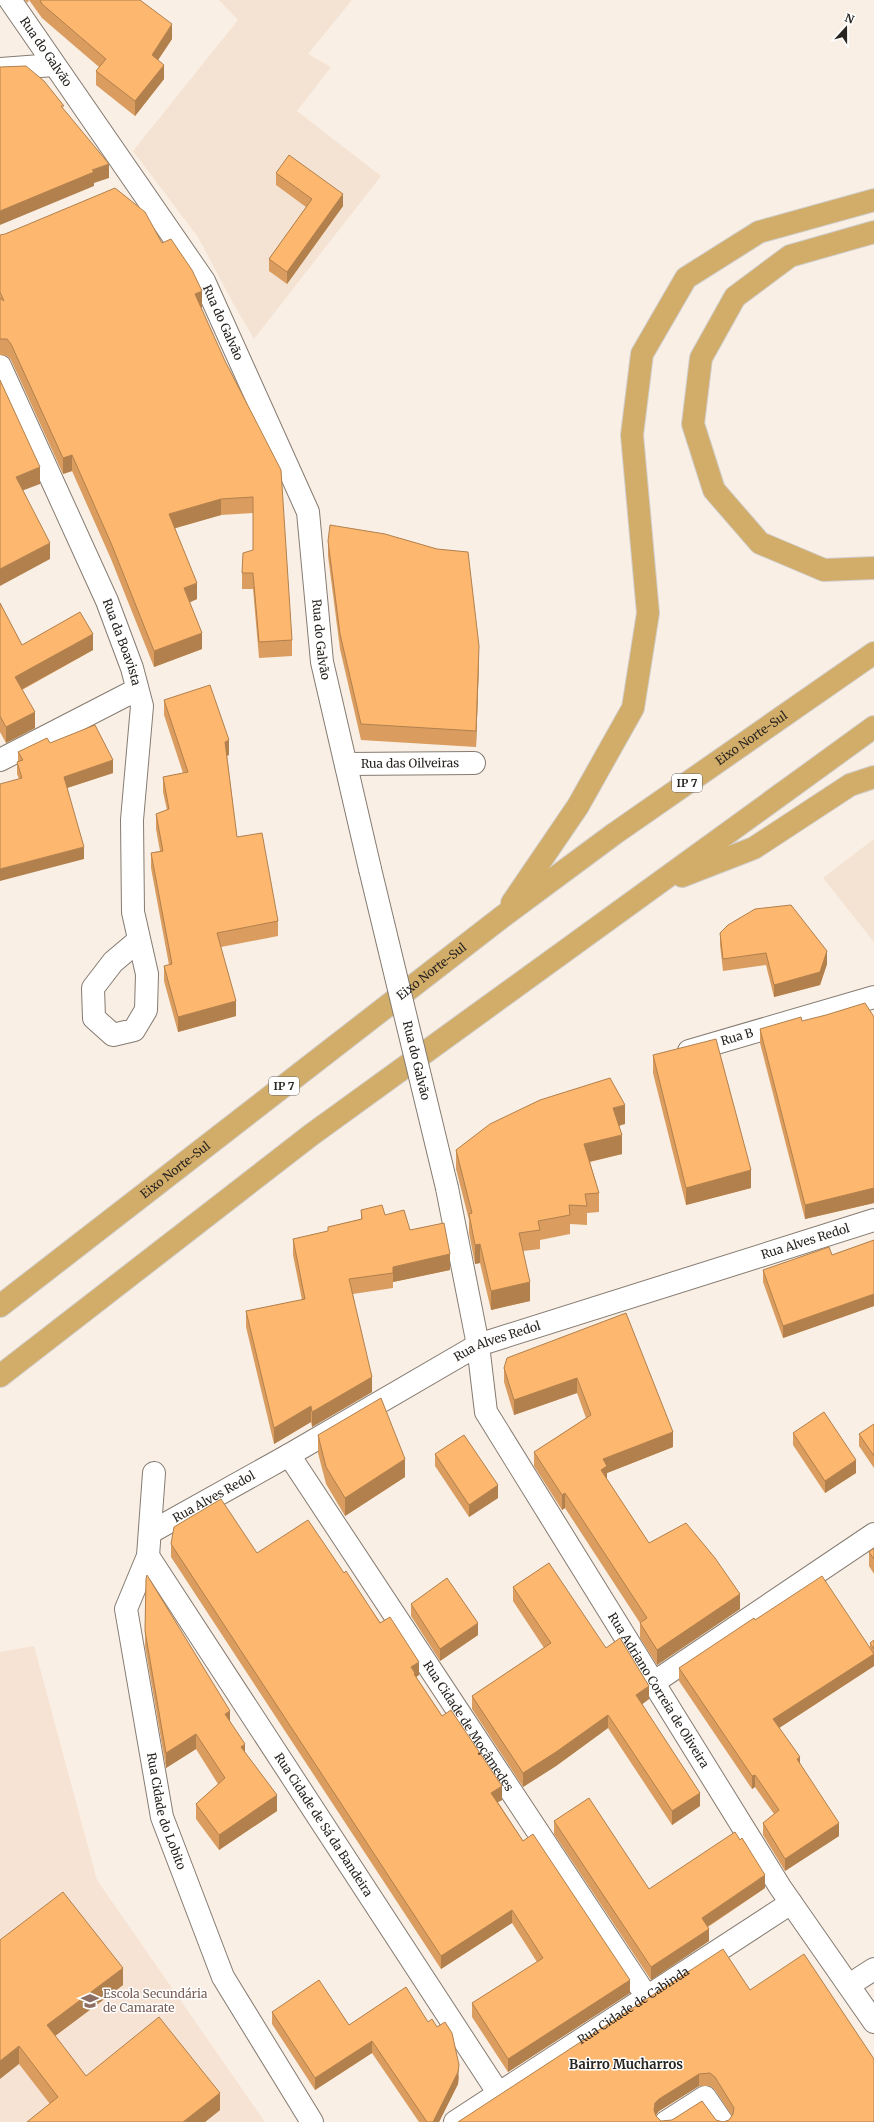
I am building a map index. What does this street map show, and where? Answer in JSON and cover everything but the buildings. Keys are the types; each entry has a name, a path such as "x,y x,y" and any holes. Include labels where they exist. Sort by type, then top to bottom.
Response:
{"highway":[{"path":"502,917 578,806 633,708 648,613 632,434 642,354 686,278 759,232 874,200"},
{"path":"874,232 790,256 735,297 701,358 693,424 714,490 760,543 824,570 874,568"},
{"name":"Eixo Norte-Sul","path":"0,1306 502,917 614,834 874,653"},
{"path":"0,1376 311,1135 874,727"},
{"path":"652,888 754,848 850,785 874,777"}],"street":[{"name":"Rua do Galvão","path":"10,0 204,281 308,512 322,662 447,1188 478,1345"},
{"path":"0,69 54,65"},
{"path":"113,191 135,182"},
{"name":"Rua da Boavista","path":"0,366 107,601 132,668 136,690 142,706 132,820 133,912 139,940"},
{"path":"0,760 136,690"},
{"name":"Rua das Oilveiras","path":"346,764 474,763"},
{"name":"Rua B","path":"669,1057 874,997"},
{"name":"Rua Alves Redol","path":"151,1532 290,1455 478,1345 874,1220"},
{"name":"Rua Adriano Correia de Oliveira","path":"478,1345 486,1412 652,1683 791,1903 874,2022"},
{"name":"Rua Cidade de Moçâmedes","path":"290,1455 647,1997"},
{"name":"Rua Cidade do Lobito","path":"154,1473 151,1532 148,1556 126,1609 162,1817 223,1977 312,2122"},
{"path":"652,1683 874,1534"},
{"name":"Rua Cidade de Sá da Bandeira","path":"148,1556 499,2094"},
{"name":"Rua Cidade de Cabinda","path":"455,2122 791,1903"},
{"path":"849,1985 874,1968"},
{"path":"666,2122 705,2097 722,2122"}],"shaded area":[{"path":"219,0 352,0 308,54 331,67 297,111 381,176 254,339 198,237 133,151 238,20"},
{"path":"874,839 874,942 823,878"},
{"name":"Escola Secundária de Camarate","path":"34,1646 97,1880 265,2122 0,2122 0,1652"}],"place":[{"name":"Escola Secundária de Camarate","path":"90,2001"}],"district":[{"name":"Bairro Mucharros","path":"626,2064"}]}
